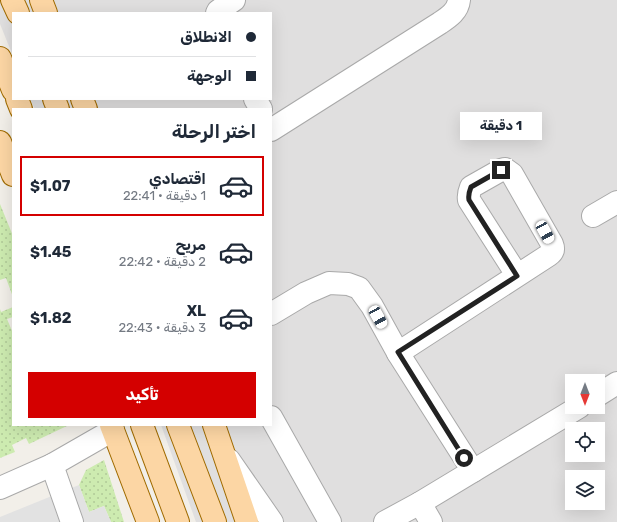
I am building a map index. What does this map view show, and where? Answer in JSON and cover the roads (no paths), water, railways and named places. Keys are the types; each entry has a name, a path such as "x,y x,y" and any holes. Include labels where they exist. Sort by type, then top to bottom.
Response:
{"main road":[{"path":"12,0 18,12"},
{"path":"41,0 46,12"},
{"path":"0,58 12,88"},
{"path":"0,142 12,172"},
{"path":"142,426 178,522"},
{"path":"178,426 215,522"},
{"path":"214,426 247,522"},
{"path":"112,428 148,522"}],"street":[{"path":"218,12 234,0"},
{"path":"272,128 440,23 455,12 459,0"},
{"path":"398,352 517,276 552,252 552,244 512,174 505,169 471,187 468,196 469,200 517,276"},
{"path":"593,216 617,202"},
{"path":"272,313 306,293 329,283 348,284 359,288 372,306 398,352 473,471"},
{"path":"385,522 420,503 567,414"},
{"path":"272,419 330,522"},
{"path":"0,488 52,465 112,428"},
{"path":"223,451 272,522"},
{"path":"52,465 69,521"},
{"path":"420,503 431,522"}]}
